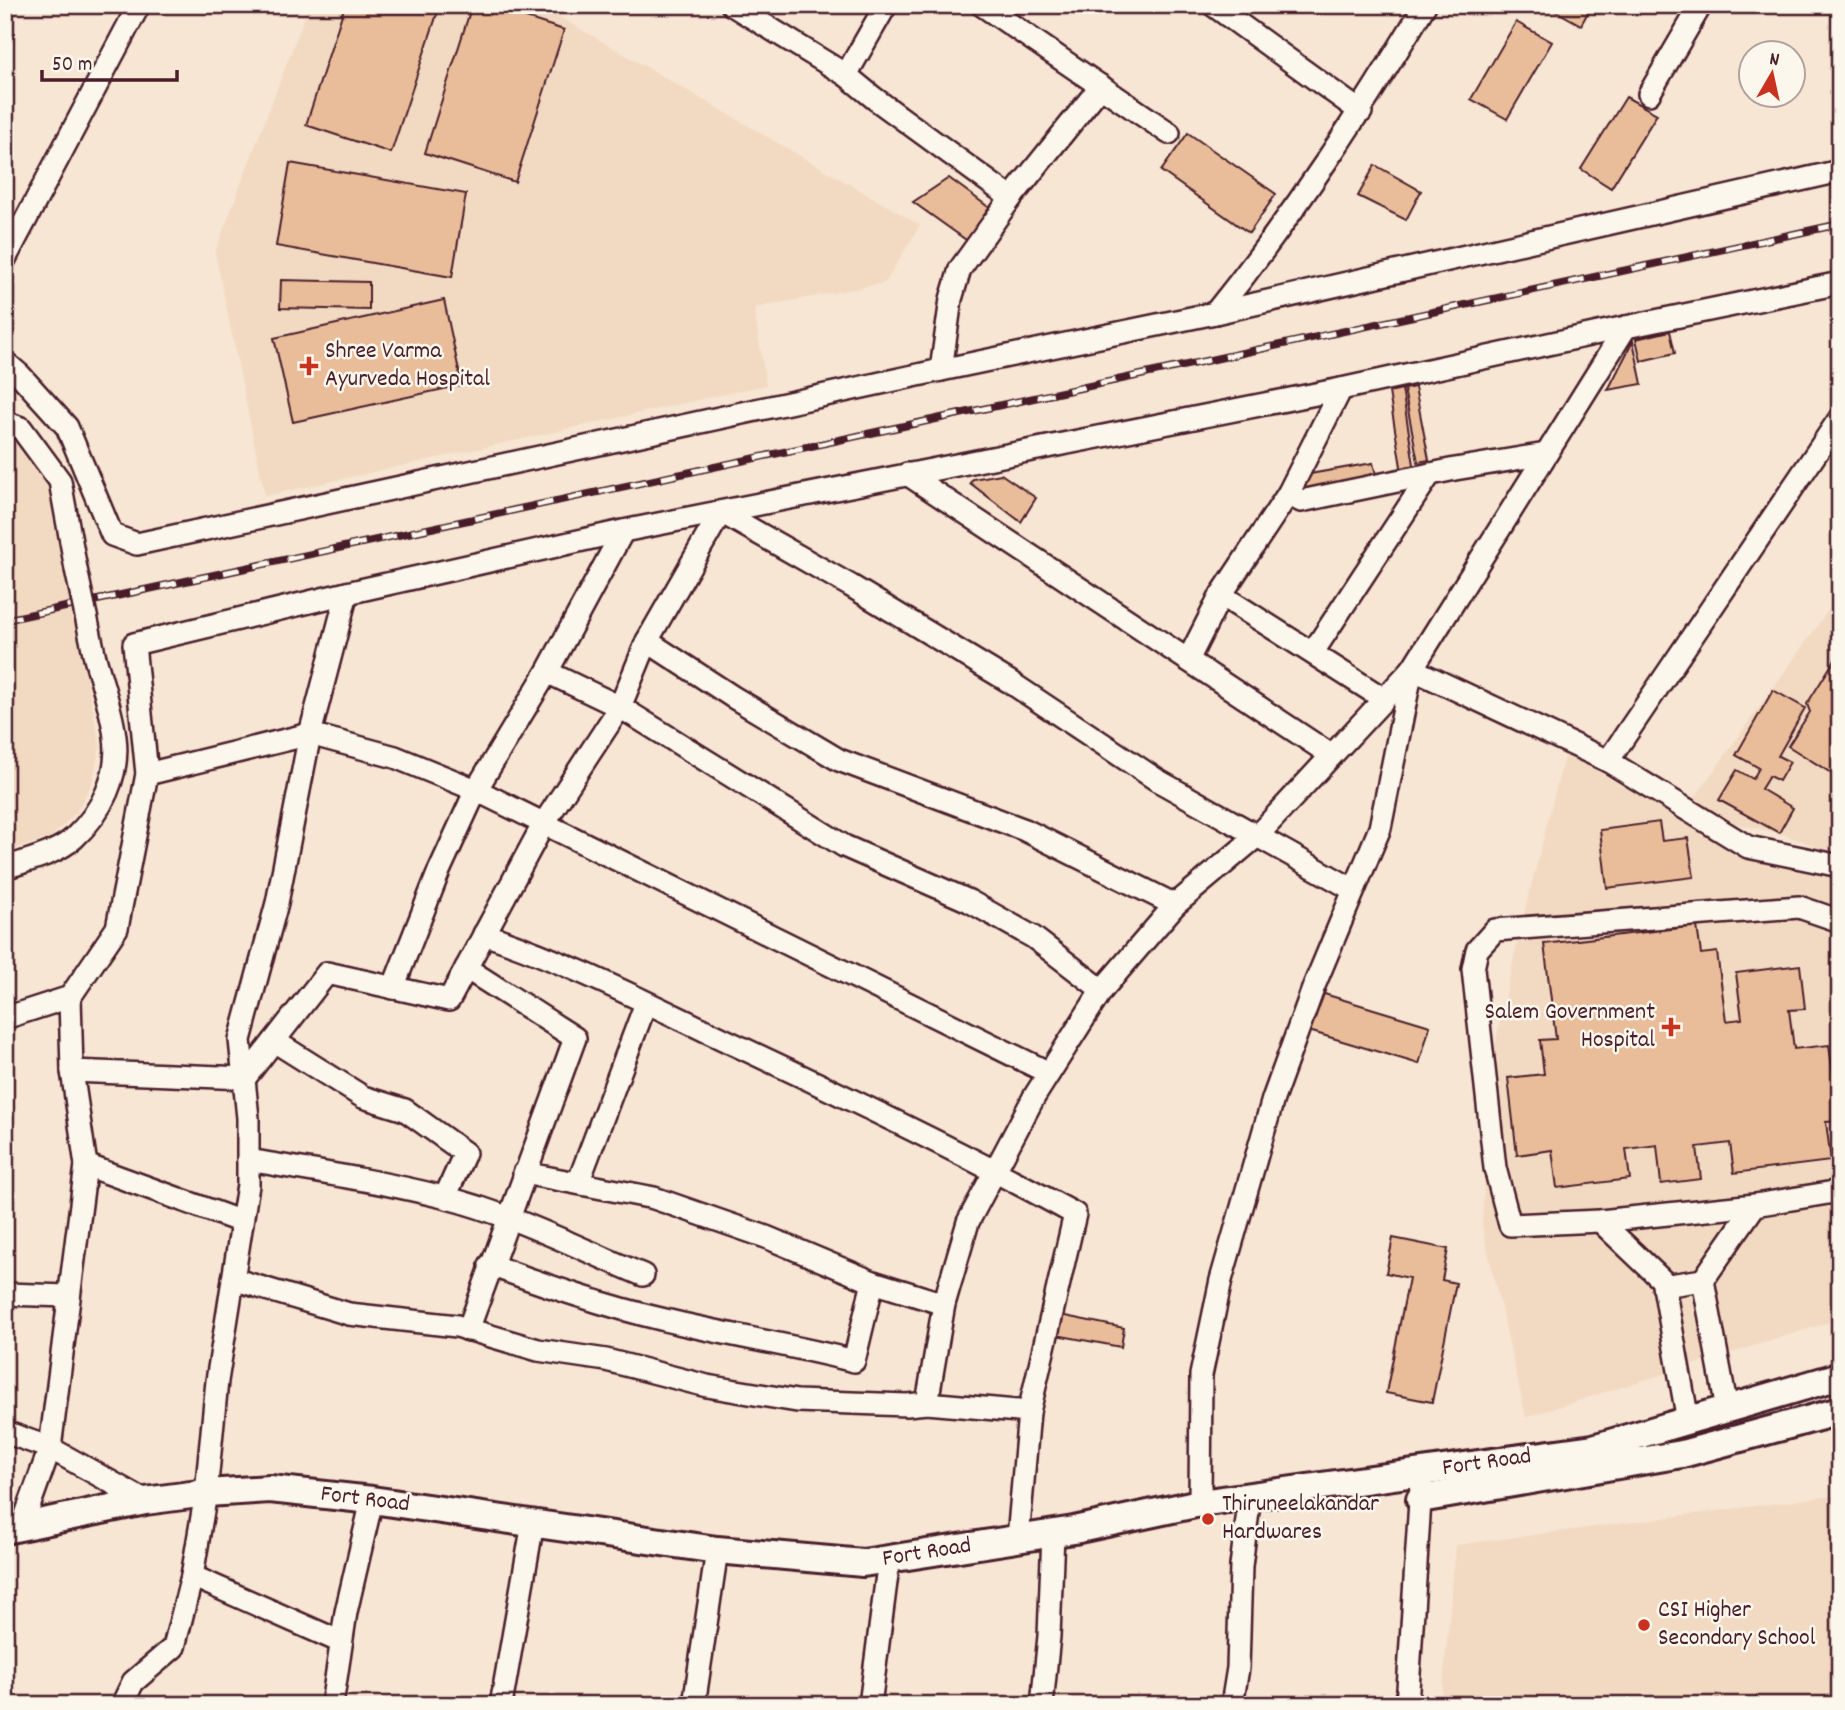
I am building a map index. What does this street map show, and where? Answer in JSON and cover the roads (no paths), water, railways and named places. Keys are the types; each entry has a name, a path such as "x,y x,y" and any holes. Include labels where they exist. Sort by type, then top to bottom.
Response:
{"main road":[{"name":"Fort Road","path":"14,1528 145,1501 206,1493 270,1489 372,1500 717,1550 863,1563 1053,1533 1200,1503 1593,1448 1840,1376"},
{"path":"1420,1499 1682,1454 1840,1411"}],"street":[{"path":"5,259 139,5"},
{"path":"732,5 846,75 1011,198"},
{"path":"846,75 886,5"},
{"path":"982,5 1169,133"},
{"path":"1213,5 1361,112"},
{"path":"1215,313 1269,246 1361,112 1425,5"},
{"path":"1649,94 1701,5"},
{"path":"941,370 951,299 960,269 1011,198 1101,86"},
{"path":"5,362 67,427 112,535 137,544 1215,313 1840,172"},
{"path":"7,1023 70,997 117,928 147,775 134,644 623,531 1341,390 1626,327 1840,284"},
{"path":"927,1403 944,1304 968,1222 1034,1097 1102,990 1175,905 1257,835 1412,669 1626,327"},
{"path":"1188,660 1222,595 1288,494 1341,390"},
{"path":"1608,761 1840,418"},
{"path":"5,422 21,428 60,481 84,607 116,737 115,765 107,796 73,838 45,855 5,868"},
{"path":"1288,494 1301,501 1430,474 1546,454"},
{"path":"907,474 1331,755"},
{"path":"1313,652 1430,474"},
{"path":"245,1078 327,973 449,1000 544,823 620,707 647,641 721,512"},
{"path":"721,512 999,675 1157,780 1354,890"},
{"path":"393,988 439,871 476,790 547,672 623,531"},
{"path":"122,1705 133,1682 174,1647 192,1576 206,1493 217,1381 248,1185 245,1078 240,1040 277,903 310,734 347,593"},
{"path":"1222,595 1384,699"},
{"path":"647,641 733,697 839,760 1025,830 1175,905"},
{"path":"1412,669 1608,761 1748,847 1840,866"},
{"path":"1200,1503 1201,1375 1221,1280 1273,1099 1314,986 1380,828 1412,669"},
{"path":"547,672 620,707 844,846 969,901 1033,937 1102,990"},
{"path":"147,775 310,734 394,757 476,790 1049,1073"},
{"path":"1840,922 1799,906 1495,930 1477,950 1473,969 1495,1168 1510,1225 1600,1221 1755,1205 1840,1191"},
{"path":"484,934 542,953 995,1170 1075,1214 1029,1412 1018,1539"},
{"path":"466,968 575,1038 468,1330"},
{"path":"14,1528 50,1448 86,1165 72,1071 70,997"},
{"path":"579,1183 646,1003"},
{"path":"274,1041 363,1097 405,1110 465,1153 445,1197"},
{"path":"72,1071 245,1078"},
{"path":"248,1160 350,1177 445,1197 507,1219 643,1275"},
{"path":"86,1165 242,1222"},
{"path":"524,1173 653,1198 766,1237 873,1282 944,1304"},
{"path":"1727,1409 1703,1280 1755,1205"},
{"path":"1600,1221 1662,1280 1688,1421"},
{"path":"490,1265 577,1296 652,1317 783,1343 854,1361 873,1282"},
{"path":"233,1279 349,1314 457,1326 538,1350 606,1360 733,1391 797,1401 907,1405 927,1403 1029,1412"},
{"path":"1664,1286 1703,1280"},
{"path":"5,1294 68,1296"},
{"path":"5,1432 50,1448 145,1501"},
{"path":"1407,1705 1422,1472"},
{"path":"1232,1705 1238,1668 1241,1566 1251,1496"},
{"path":"331,1705 341,1642 372,1500"},
{"path":"501,1705 533,1523"},
{"path":"1042,1705 1049,1636 1053,1533"},
{"path":"694,1705 717,1550"},
{"path":"870,1705 890,1559"},
{"path":"192,1576 341,1642"}],"railway":[{"path":"5,620 1840,224"}],"place":[{"name":"Shree Varma Ayurveda Hospital","path":"309,366"},
{"name":"Salem Government Hospital","path":"1671,1027"},
{"name":"Thiruneelakandar Hardwares","path":"1208,1519"},
{"name":"CSI Higher Secondary School","path":"1644,1625"}]}
